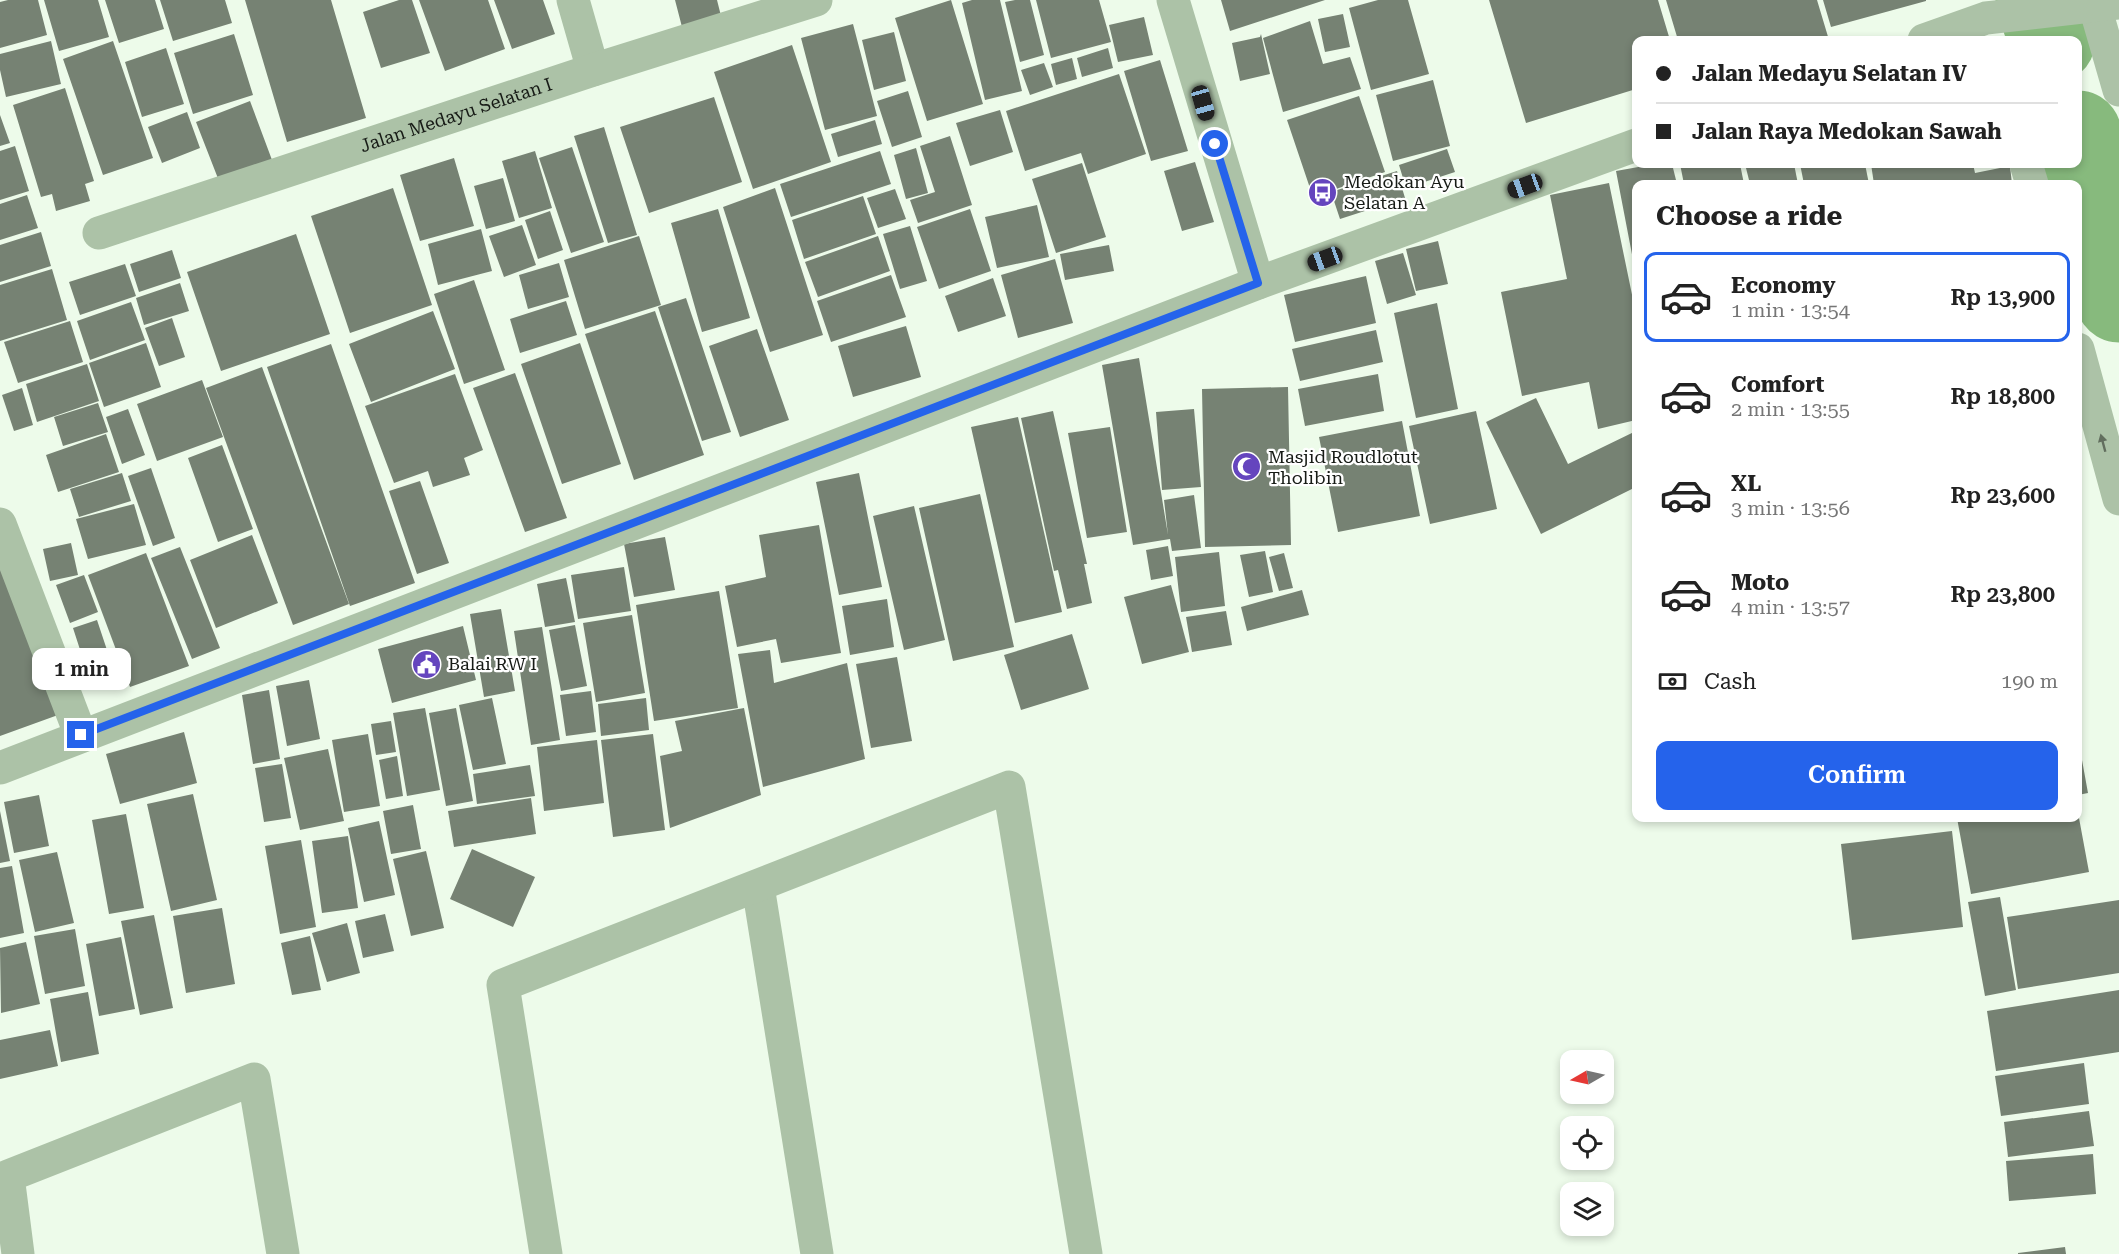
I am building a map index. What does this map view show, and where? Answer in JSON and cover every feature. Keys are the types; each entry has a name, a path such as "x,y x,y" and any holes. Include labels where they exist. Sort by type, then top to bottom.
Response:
{"street":[{"path":"573,0 593,70"},
{"name":"Jalan Medayu Selatan I","path":"99,233 593,70 816,0"},
{"path":"1173,0 1258,283"},
{"path":"1936,36 1990,18 2092,4 2119,90"},
{"path":"0,768 1258,283 1632,146"},
{"path":"2082,364 2119,499"},
{"path":"0,524 81,735"},
{"path":"546,1254 503,986 1009,787 1086,1254"},
{"path":"758,886 817,1254"},
{"path":"18,1254 8,1176 254,1079 283,1254"}],"building":[{"path":"38,0 47,35 0,48 0,2"},
{"path":"44,0 98,0 109,37 59,51"},
{"path":"105,0 155,0 164,29 119,43"},
{"path":"160,0 225,0 232,23 173,41"},
{"path":"245,0 331,0 366,118 287,142"},
{"path":"399,0 412,0 430,53 381,68 363,12"},
{"path":"419,0 488,0 505,49 445,71"},
{"path":"494,0 543,0 555,34 512,49"},
{"path":"675,0 717,0 721,16 682,27"},
{"path":"951,0 983,104 927,121 895,18"},
{"path":"972,0 1000,0 1022,91 985,100 962,3"},
{"path":"1030,0 1044,55 1020,62 1005,2"},
{"path":"1036,0 1099,0 1111,42 1051,58"},
{"path":"1221,0 1325,0 1230,31"},
{"path":"1378,0 1408,0 1429,74 1371,90 1349,8"},
{"path":"1489,0 1658,0 1669,36 1632,36 1632,90 1526,123"},
{"path":"1666,0 1817,0 1828,36 1677,36"},
{"path":"1823,0 1926,0 1926,1 1831,27"},
{"path":"1343,14 1350,47 1325,52 1318,19"},
{"path":"1144,17 1153,55 1118,62 1109,25"},
{"path":"1310,21 1323,64 1350,57 1361,89 1283,112 1263,38"},
{"path":"853,24 877,116 825,130 801,38"},
{"path":"894,32 906,81 874,90 862,40"},
{"path":"234,34 253,95 193,114 174,53"},
{"path":"1261,34 1270,74 1240,81 1232,43 1260,37"},
{"path":"51,41 61,84 6,97 0,70 0,54"},
{"path":"113,41 153,158 103,175 63,59"},
{"path":"792,45 831,162 753,189 714,72"},
{"path":"166,48 184,104 142,117 125,62"},
{"path":"1108,48 1113,68 1082,77 1077,58"},
{"path":"1072,58 1077,79 1056,85 1051,64"},
{"path":"1160,60 1188,151 1151,161 1124,71"},
{"path":"1044,63 1053,87 1030,95 1021,70"},
{"path":"1119,74 1146,154 1088,174 1081,153 1025,171 1006,111"},
{"path":"1433,80 1450,146 1393,161 1376,95"},
{"path":"65,88 94,181 85,184 90,201 56,211 52,194 41,197 13,105"},
{"path":"908,91 922,137 892,147 877,101"},
{"path":"1359,96 1385,172 1313,197 1287,120"},
{"path":"714,97 742,182 649,213 620,127"},
{"path":"250,101 272,160 219,181 196,122"},
{"path":"1000,110 1013,152 970,166 956,123"},
{"path":"187,112 200,148 162,163 148,127"},
{"path":"0,115 10,143 0,146"},
{"path":"875,120 882,144 838,157 831,134"},
{"path":"604,127 637,235 608,243 574,136"},
{"path":"950,136 972,205 918,223 910,200 935,192 920,146"},
{"path":"15,146 29,191 0,200 0,151"},
{"path":"572,147 604,242 571,253 539,158"},
{"path":"916,148 928,193 906,199 894,155"},
{"path":"1447,149 1455,172 1406,188 1399,165"},
{"path":"535,151 552,208 519,218 502,161"},
{"path":"880,151 891,184 791,217 780,184"},
{"path":"454,158 474,226 420,241 400,175"},
{"path":"1195,162 1214,222 1182,231 1164,171"},
{"path":"1082,163 1106,237 1056,253 1032,179"},
{"path":"1633,168 1673,168 1676,180 1632,180 1632,254 1616,171"},
{"path":"1681,168 1741,168 1743,180 1683,180"},
{"path":"1746,168 1795,168 1797,180 1749,180"},
{"path":"1801,168 1866,168 1868,180 1803,180"},
{"path":"1872,168 1974,168 1975,173 2010,168 2012,180 1873,180"},
{"path":"1397,171 1405,198 1340,219 1331,192"},
{"path":"503,178 515,221 486,229 474,186"},
{"path":"1609,183 1632,295 1632,421 1598,429 1589,382 1522,396 1501,292 1567,279 1550,195"},
{"path":"393,188 432,305 350,333 311,216"},
{"path":"775,188 823,335 770,352 723,207"},
{"path":"895,189 906,219 878,228 867,198"},
{"path":"27,195 38,228 0,240 0,204"},
{"path":"863,196 876,234 804,259 792,220"},
{"path":"1037,205 1049,257 997,268 985,217"},
{"path":"718,209 750,318 702,332 671,223"},
{"path":"970,209 991,271 939,289 917,227"},
{"path":"550,211 563,250 538,259 525,220"},
{"path":"522,225 536,265 504,277 489,236"},
{"path":"910,226 927,281 900,289 883,234"},
{"path":"481,229 492,271 438,285 428,244"},
{"path":"41,232 51,266 0,282 0,245"},
{"path":"296,234 330,334 221,371 187,272"},
{"path":"639,236 661,305 585,329 564,260"},
{"path":"878,236 890,271 818,297 805,262"},
{"path":"1438,241 1448,284 1416,291 1406,249"},
{"path":"1109,245 1114,271 1065,280 1060,254"},
{"path":"172,250 181,278 139,292 130,264"},
{"path":"1403,253 1416,295 1387,304 1375,261"},
{"path":"1055,259 1073,323 1018,338 1001,275"},
{"path":"559,263 569,297 528,309 519,275"},
{"path":"125,264 136,296 80,315 69,282"},
{"path":"52,269 67,320 0,341 0,285"},
{"path":"891,275 906,317 831,342 817,301"},
{"path":"1366,276 1376,323 1295,342 1284,295"},
{"path":"993,278 1006,316 958,332 945,296"},
{"path":"474,280 505,370 464,384 434,294"},
{"path":"180,283 189,311 144,325 136,298"},
{"path":"686,298 731,432 702,441 658,307"},
{"path":"566,301 577,335 520,353 510,319"},
{"path":"131,302 145,340 90,360 77,321"},
{"path":"1437,303 1458,409 1416,418 1394,313"},
{"path":"433,311 455,369 371,402 349,344"},
{"path":"655,311 704,455 634,480 585,334"},
{"path":"172,318 185,357 159,366 145,328"},
{"path":"70,321 83,362 18,383 4,342"},
{"path":"906,326 921,377 853,397 838,346"},
{"path":"757,329 789,420 740,437 709,346"},
{"path":"1376,330 1383,362 1300,381 1292,349"},
{"path":"146,343 161,387 104,407 89,363"},
{"path":"580,343 621,464 562,484 521,364"},
{"path":"331,344 415,583 350,606 267,367"},
{"path":"1139,358 1168,535 1164,500 1194,495 1201,548 1172,551 1170,539 1133,545 1102,365"},
{"path":"87,364 99,401 37,422 26,384"},
{"path":"262,367 349,604 293,625 206,388"},
{"path":"515,373 567,518 525,532 473,388"},
{"path":"455,374 483,450 464,458 470,475 433,487 428,471 394,483 365,406"},
{"path":"1378,374 1384,411 1305,426 1298,389"},
{"path":"202,380 223,437 157,461 137,404"},
{"name":"Masjid Roudlotut Tholibin","path":"1288,387 1291,545 1205,547 1202,389"},
{"path":"22,388 33,425 14,431 2,395"},
{"path":"1536,398 1568,464 1632,433 1632,489 1541,534 1486,422"},
{"path":"98,403 108,432 63,446 54,417"},
{"path":"128,409 145,455 122,464 106,417"},
{"path":"1194,409 1201,487 1162,490 1156,412"},
{"path":"1053,411 1087,564 1084,564 1092,603 1067,609 1058,570 1054,571 1021,418"},
{"path":"1476,411 1497,509 1430,524 1409,426"},
{"path":"1018,417 1062,612 1015,623 971,427"},
{"path":"1402,421 1420,516 1338,532 1319,437"},
{"path":"1110,427 1127,532 1087,538 1068,433"},
{"path":"106,434 119,472 58,492 46,455"},
{"path":"222,445 253,529 218,542 188,458"},
{"path":"151,468 175,538 153,546 128,476"},
{"path":"122,473 131,501 79,517 70,489"},
{"path":"859,473 882,587 839,595 816,482"},
{"path":"420,481 449,563 417,574 389,491"},
{"path":"980,494 1014,647 953,661 919,508"},
{"path":"134,504 146,545 88,559 76,519"},
{"path":"914,506 945,640 904,650 873,516"},
{"path":"819,525 841,653 781,663 776,639 737,647 725,586 766,577 759,535"},
{"path":"252,535 278,603 216,628 190,560"},
{"path":"665,537 675,590 634,597 624,544"},
{"path":"71,543 78,575 50,581 43,549"},
{"path":"1168,546 1173,576 1151,580 1146,550"},
{"path":"180,547 220,648 192,659 151,558"},
{"path":"1265,551 1273,592 1249,597 1240,555"},
{"path":"1219,552 1225,606 1181,612 1175,557"},
{"path":"0,553 58,715 0,736"},
{"path":"146,553 189,666 130,687 88,575"},
{"path":"1284,553 1293,588 1279,591 1269,557"},
{"path":"624,567 631,611 578,619 571,575"},
{"path":"84,575 98,612 70,623 56,585"},
{"path":"566,578 575,622 545,627 537,584"},
{"path":"1171,585 1189,652 1142,664 1124,597"},
{"path":"1302,590 1309,615 1247,631 1241,607"},
{"path":"719,591 738,708 654,721 636,605"},
{"path":"887,599 894,647 850,655 842,606"},
{"path":"501,609 515,691 484,697 470,614"},
{"path":"1226,611 1232,645 1192,652 1186,617"},
{"path":"632,615 645,693 596,702 583,623"},
{"path":"97,620 109,656 85,665 73,628"},
{"path":"575,625 587,686 561,691 549,630"},
{"name":"Balai RW I","path":"463,626 476,680 392,703 378,649"},
{"path":"542,627 560,740 531,745 514,631"},
{"path":"1072,634 1089,689 1021,710 1004,655"},
{"path":"770,650 774,683 847,663 865,759 763,787 738,654"},
{"path":"897,657 912,741 871,748 856,664"},
{"path":"309,680 320,739 287,746 276,686"},
{"path":"269,690 280,759 253,764 242,695"},
{"path":"591,691 596,732 566,736 560,695"},
{"path":"492,698 506,764 473,770 459,705"},
{"path":"646,698 649,730 601,736 598,704"},
{"path":"425,708 440,790 407,796 393,713"},
{"path":"456,708 473,801 446,806 429,713"},
{"path":"744,708 761,795 670,828 660,756 682,751 675,721"},
{"path":"391,721 396,752 376,755 371,724"},
{"path":"184,732 197,783 120,804 106,754"},
{"path":"368,734 380,806 344,812 332,740"},
{"path":"653,734 665,830 613,837 601,740"},
{"path":"597,740 604,803 544,811 537,747"},
{"path":"328,749 344,821 300,830 284,758"},
{"path":"397,756 403,796 386,799 379,760"},
{"path":"2082,760 2088,793 2082,794"},
{"path":"282,764 291,818 264,822 255,768"},
{"path":"530,765 535,796 477,804 473,774"},
{"path":"193,794 217,900 171,911 147,804"},
{"path":"39,795 49,846 14,853 4,802"},
{"path":"531,798 536,834 454,847 448,811"},
{"path":"413,805 421,849 391,854 383,811"},
{"path":"0,811 10,861 0,863"},
{"path":"126,814 144,908 109,914 92,820"},
{"path":"379,821 395,895 364,902 348,828"},
{"path":"1958,822 2080,822 2089,872 1971,894"},
{"path":"1952,831 1963,927 1852,940 1841,844"},
{"path":"348,836 358,908 322,913 312,841"},
{"path":"301,840 316,927 280,934 265,846"},
{"path":"472,849 535,877 513,927 450,899"},
{"path":"426,851 444,928 411,936 393,859"},
{"path":"57,852 74,923 35,932 19,860"},
{"path":"12,866 24,933 0,938 0,868"},
{"path":"2000,897 2016,990 1985,996 1968,902"},
{"path":"2119,900 2119,973 2018,989 2007,917"},
{"path":"222,908 235,984 186,993 173,916"},
{"path":"385,914 394,951 363,958 355,921"},
{"path":"154,915 173,1008 140,1015 121,921"},
{"path":"347,923 360,973 327,982 312,933"},
{"path":"75,929 85,986 45,994 34,936"},
{"path":"310,936 321,990 292,995 281,943"},
{"path":"121,937 135,1009 99,1016 86,944"},
{"path":"26,942 40,1004 1,1013 0,948"},
{"path":"2119,990 2119,1052 1996,1071 1987,1011"},
{"path":"88,992 99,1054 61,1062 50,999"},
{"path":"50,1030 58,1066 0,1079 0,1040"},
{"path":"2084,1063 2089,1104 2001,1116 1995,1076"},
{"path":"2089,1111 2094,1146 2008,1157 2004,1122"},
{"path":"2093,1154 2096,1194 2009,1201 2006,1161"},
{"path":"2065,1247 2066,1254 2018,1254 2018,1253"}],"waterway":[{"path":"2039,0 2051,36"},
{"path":"2082,150 2119,299"}],"place":[{"name":"Medokan Ayu Selatan A","path":"1323,192"},
{"name":"Masjid Roudlotut Tholibin","path":"1247,467"},
{"name":"Balai RW I","path":"427,664"}],"route":[{"path":"81,735 1258,283 1215,144"}]}
